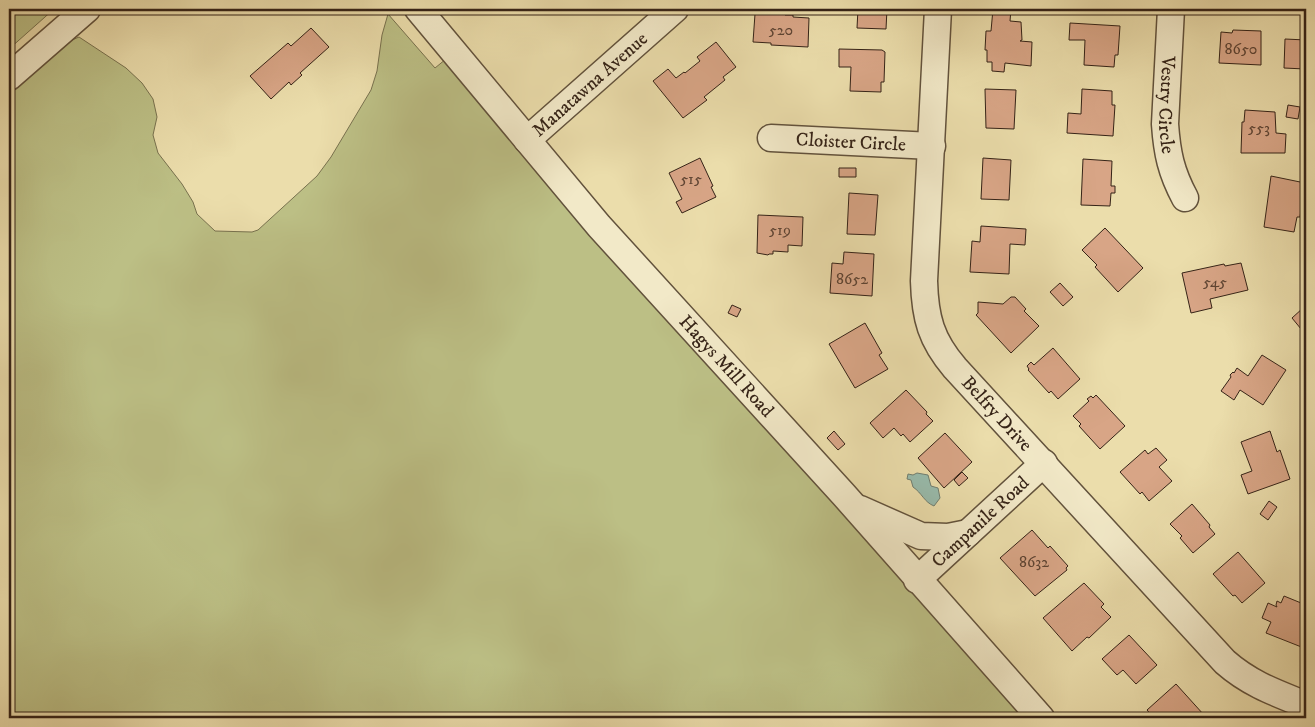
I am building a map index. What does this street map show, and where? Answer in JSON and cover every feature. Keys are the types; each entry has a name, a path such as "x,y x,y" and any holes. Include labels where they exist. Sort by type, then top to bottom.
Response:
{"street":[{"path":"9,77 86,9"},
{"name":"Hagys Mill Road","path":"418,9 599,226 853,506 1041,718"},
{"name":"Manatawna Avenue","path":"528,140 675,9"},
{"name":"Belfry Drive","path":"938,9 924,281 926,311 930,326 943,354 1225,662 1253,683 1306,705"},
{"name":"Vestry Circle","path":"1171,9 1165,124 1166,142 1173,173 1185,198"},
{"name":"Cloister Circle","path":"771,138 932,146"},
{"name":"Campanile Road","path":"918,580 1044,463"},
{"path":"853,506 921,536 948,537 968,533"}],"green space":[{"path":"9,9 54,9 9,49"},
{"path":"388,14 435,68 446,59 1030,718 9,718 9,88 56,47 79,37 126,68 142,83 153,99 157,117 153,135 158,153 182,184 193,202 197,214 215,231 252,232 258,230 317,176 331,157 371,90 377,71 382,35"}],"shaded area":[{"path":"917,473 928,475 931,486 938,488 940,498 934,506 913,487 911,480 907,479 908,474 913,475"}],"building":[{"path":"764,9 785,9 785,15 809,18 808,47 753,42 755,14 764,14"},
{"path":"858,9 887,9 886,29 857,28"},
{"path":"993,9 1011,9 1010,21 1021,22 1022,40 1020,41 1032,42 1031,66 1005,63 1004,72 992,71 992,62 987,62 987,50 985,50 986,31 991,31"},
{"path":"1070,23 1120,26 1118,55 1115,55 1114,67 1084,65 1085,40 1069,40"},
{"path":"311,28 329,47 300,73 302,75 291,85 289,82 271,99 250,76 288,43 291,46"},
{"path":"1233,30 1261,31 1261,65 1219,63 1221,32 1232,33"},
{"path":"1285,39 1306,40 1306,80 1304,80 1305,69 1284,68"},
{"path":"716,42 736,67 723,77 725,80 704,97 707,100 683,118 653,81 668,69 676,78 685,73 700,61 697,57"},
{"path":"839,49 882,50 885,52 884,82 881,82 881,92 850,91 851,67 839,67"},
{"path":"985,89 1016,90 1014,129 986,128"},
{"path":"1082,89 1112,91 1112,105 1115,105 1113,136 1067,133 1068,113 1081,114"},
{"path":"1288,105 1300,107 1298,119 1286,117"},
{"path":"1245,110 1275,112 1276,133 1286,134 1285,153 1241,153 1242,122 1244,122"},
{"path":"700,158 716,197 682,213 676,202 682,199 669,173"},
{"path":"983,158 1011,160 1009,200 981,199"},
{"path":"1083,159 1112,161 1111,186 1115,186 1115,193 1111,193 1110,206 1081,205"},
{"path":"839,168 856,168 856,177 839,177"},
{"path":"1271,176 1305,183 1300,217 1297,217 1294,232 1264,227"},
{"path":"849,193 878,195 875,235 847,234"},
{"path":"758,215 803,217 802,246 788,245 788,252 773,251 773,254 768,255 757,253"},
{"path":"981,226 1026,229 1025,245 1010,244 1009,274 970,272 972,241 980,242"},
{"path":"1105,228 1143,268 1118,292 1095,267 1097,265 1082,250"},
{"path":"844,252 874,254 872,296 830,293 832,263 843,264"},
{"path":"1241,263 1248,290 1210,299 1212,308 1191,313 1182,273 1224,264 1225,266"},
{"path":"1060,283 1073,297 1063,306 1050,292"},
{"path":"1011,297 1015,297 1026,309 1024,311 1039,326 1011,353 976,315 978,313 978,302 1003,304"},
{"path":"732,305 741,309 737,317 728,313"},
{"path":"1303,308 1306,311 1306,335 1292,318"},
{"path":"865,323 882,353 879,355 888,369 855,388 829,344"},
{"path":"1053,348 1080,379 1058,399 1051,391 1049,393 1028,370 1027,366 1031,362 1034,365"},
{"path":"1262,355 1286,370 1263,405 1240,390 1234,400 1221,391 1231,377 1230,375 1237,368 1248,376"},
{"path":"906,390 933,421 910,442 894,428 883,438 870,423"},
{"path":"1096,395 1125,426 1100,449 1079,426 1081,424 1073,416 1089,401 1087,399 1091,396 1093,398"},
{"path":"834,431 845,444 838,450 827,438"},
{"path":"1270,431 1277,452 1280,450 1290,479 1248,494 1241,475 1252,471 1241,442"},
{"path":"945,433 972,462 944,488 918,458"},
{"path":"1156,448 1167,460 1159,467 1172,481 1149,501 1120,472 1145,450 1148,454"},
{"path":"962,472 968,478 959,486 954,480"},
{"path":"1269,501 1277,507 1268,520 1260,514"},
{"path":"1192,504 1210,525 1209,527 1215,534 1193,553 1180,538 1182,536 1170,524"},
{"path":"1032,530 1068,566 1067,570 1035,596 1000,558"},
{"path":"1238,552 1265,583 1242,603 1213,574"},
{"path":"1084,583 1104,604 1101,607 1111,617 1072,651 1043,618"},
{"path":"1284,596 1306,605 1301,615 1306,617 1306,642 1304,648 1266,633 1271,622 1262,618 1268,603 1277,607 1277,601 1281,603"},
{"path":"1129,635 1157,665 1136,684 1123,670 1117,675 1102,659"},
{"path":"1176,684 1204,715 1200,718 1169,718 1166,715 1162,718 1154,718 1147,710"}]}
